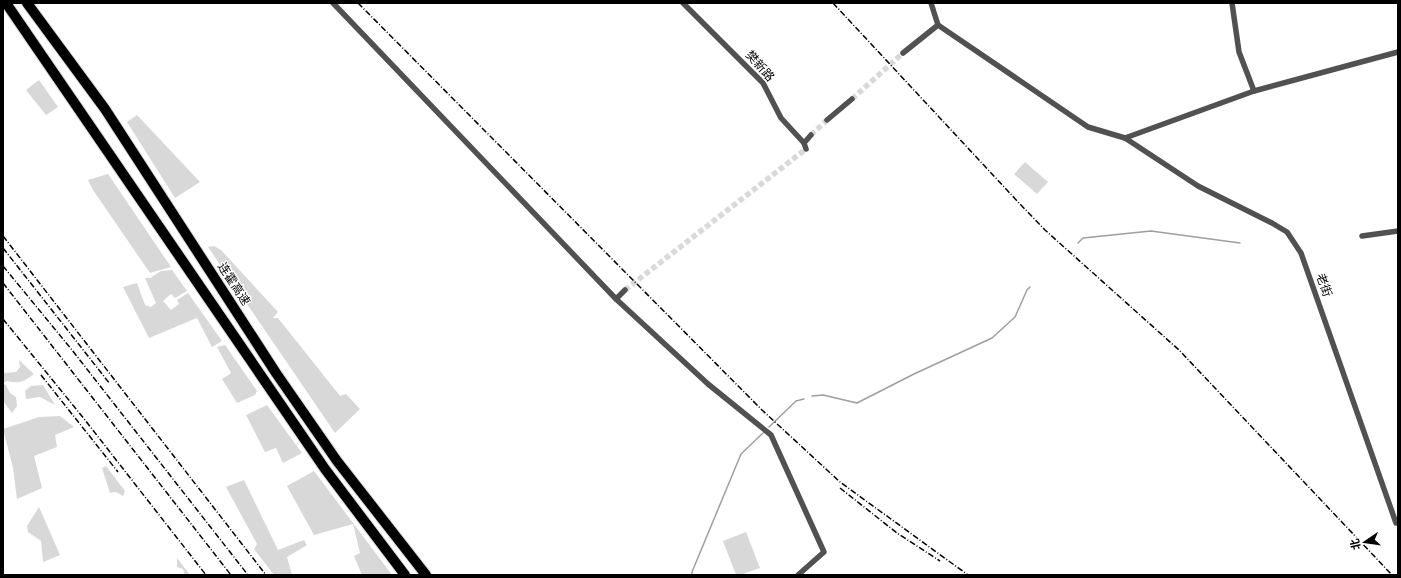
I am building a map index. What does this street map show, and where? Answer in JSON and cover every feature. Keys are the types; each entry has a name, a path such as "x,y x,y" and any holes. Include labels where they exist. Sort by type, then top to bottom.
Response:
{"highway":[{"path":"6,3 325,469 405,575"},
{"name":"连霍高速","path":"27,3 105,109 276,373 337,461 426,575"}],"street":[{"path":"333,3 616,299 708,384 771,435 824,552 798,575"},
{"name":"樊新路","path":"683,3 763,83 781,118 805,146 811,135"},
{"path":"903,53 938,25 931,3"},
{"path":"1232,3 1239,52 1254,91"},
{"name":"老街","path":"938,25 1088,127 1125,138 1198,186 1287,232 1302,253 1396,523 1398,523"},
{"path":"1125,138 1254,91 1398,52"},
{"path":"827,120 852,99"},
{"path":"1362,236 1398,231"},
{"path":"616,299 625,290"}],"shaded area":[{"path":"39,80 58,107 46,115 26,90"},
{"path":"137,115 200,182 175,198 127,122"},
{"path":"1025,162 1048,182 1037,194 1014,174"},
{"path":"108,174 171,267 150,273 93,190 88,180"},
{"path":"214,246 221,250 278,312 273,318 278,318 340,396 346,394 360,409 335,433 208,247"},
{"path":"172,270 187,291 175,298 171,294 163,301 171,310 179,304 177,300 188,293 222,341 212,347 197,318 149,338 123,287 137,283 145,305 151,307 156,303 145,278 150,278 161,271"},
{"path":"225,345 257,391 255,395 237,403 222,379 231,373 217,347"},
{"path":"19,360 34,374 21,382 7,381 3,383 3,373 16,372 20,367"},
{"path":"3,384 6,385 10,393 16,397 17,406 12,413 3,401"},
{"path":"43,385 55,405 40,397 26,399 25,391 31,386"},
{"path":"267,405 302,453 283,463 276,448 265,452 246,415"},
{"path":"60,416 74,427 55,435 57,447 34,456 42,488 17,499 13,468 3,429 39,417"},
{"path":"106,466 125,491 123,496 116,492 110,493 102,468"},
{"path":"314,471 392,575 362,575 354,556 360,553 353,524 314,535 287,486"},
{"path":"244,480 278,550 304,540 307,545 287,557 292,575 274,575 254,549 257,544 226,487"},
{"path":"39,507 60,555 43,562 41,541 28,532 27,526"},
{"path":"746,532 760,568 736,575 723,541"},
{"path":"177,558 190,575 185,575 183,569 177,567"}],"waterway":[{"path":"1078,243 1083,238 1151,231 1240,243"},
{"path":"812,396 823,395 857,403 914,374 992,338 1015,317 1027,290 1030,287"},
{"path":"769,427 796,401 804,399"},
{"path":"692,575 741,454 763,433"}],"tunnel":[{"path":"852,99 903,53"},
{"path":"811,135 827,120"},
{"path":"625,290 806,149"}],"railway":[{"path":"358,3 762,410 840,482 968,575"},
{"path":"833,3 1045,230 1179,350 1392,575"},
{"path":"3,236 266,575"},
{"path":"3,248 110,384"},
{"path":"3,266 72,350 248,575"},
{"path":"3,283 231,575"},
{"path":"3,319 85,420 206,575"},
{"path":"41,375 118,472"},
{"path":"840,488 897,533 940,561"}]}
